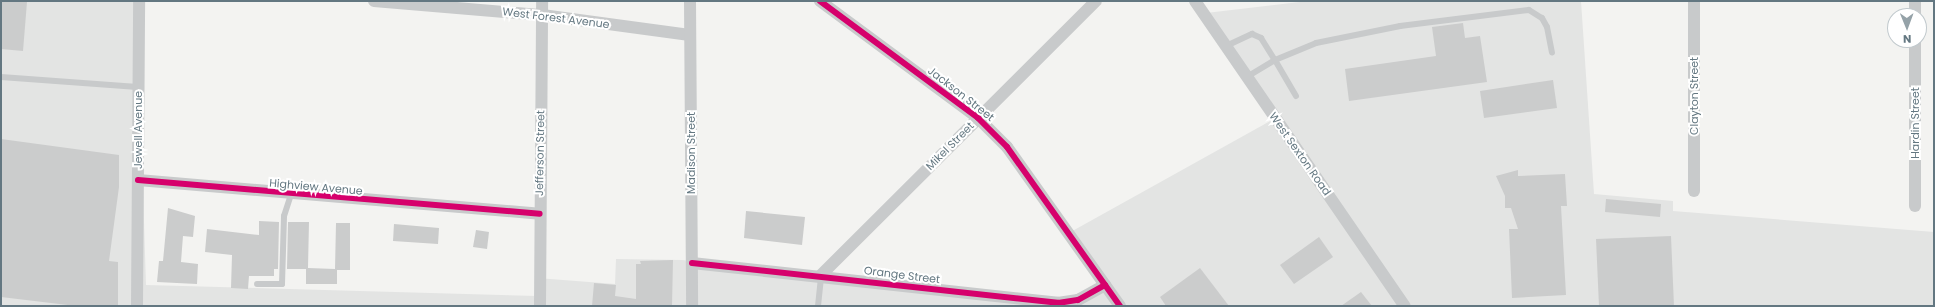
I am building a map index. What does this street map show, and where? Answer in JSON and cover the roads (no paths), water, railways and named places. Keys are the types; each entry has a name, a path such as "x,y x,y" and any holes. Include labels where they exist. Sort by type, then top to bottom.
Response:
{"street":[{"name":"Jewell Avenue","path":"136,306 139,1"},
{"name":"West Forest Avenue","path":"374,1 542,16 690,35"},
{"name":"Jefferson Street","path":"540,306 542,1"},
{"name":"Madison Street","path":"690,1 692,306"},
{"name":"Jackson Street","path":"820,1 978,118 1007,147 1120,306"},
{"name":"Mikel Street","path":"821,275 1096,1"},
{"name":"West Sexton Road","path":"1195,1 1405,306"},
{"name":"Clayton Street","path":"1694,1 1694,191"},
{"name":"Hardin Street","path":"1915,48 1915,206"},
{"name":"Highview Avenue","path":"138,180 291,195 540,214"},
{"name":"Orange Street","path":"692,263 821,275 1058,303 1078,300 1105,285"}],"lane":[{"path":"1247,77 1275,60 1316,44 1347,35 1520,9 1529,10 1542,18 1550,36 1552,53"},
{"path":"1226,46 1252,34 1257,35 1275,60 1296,96"},
{"path":"1,77 138,87"},
{"path":"257,284 282,284 284,216 291,195"},
{"path":"818,306 821,275"}]}
